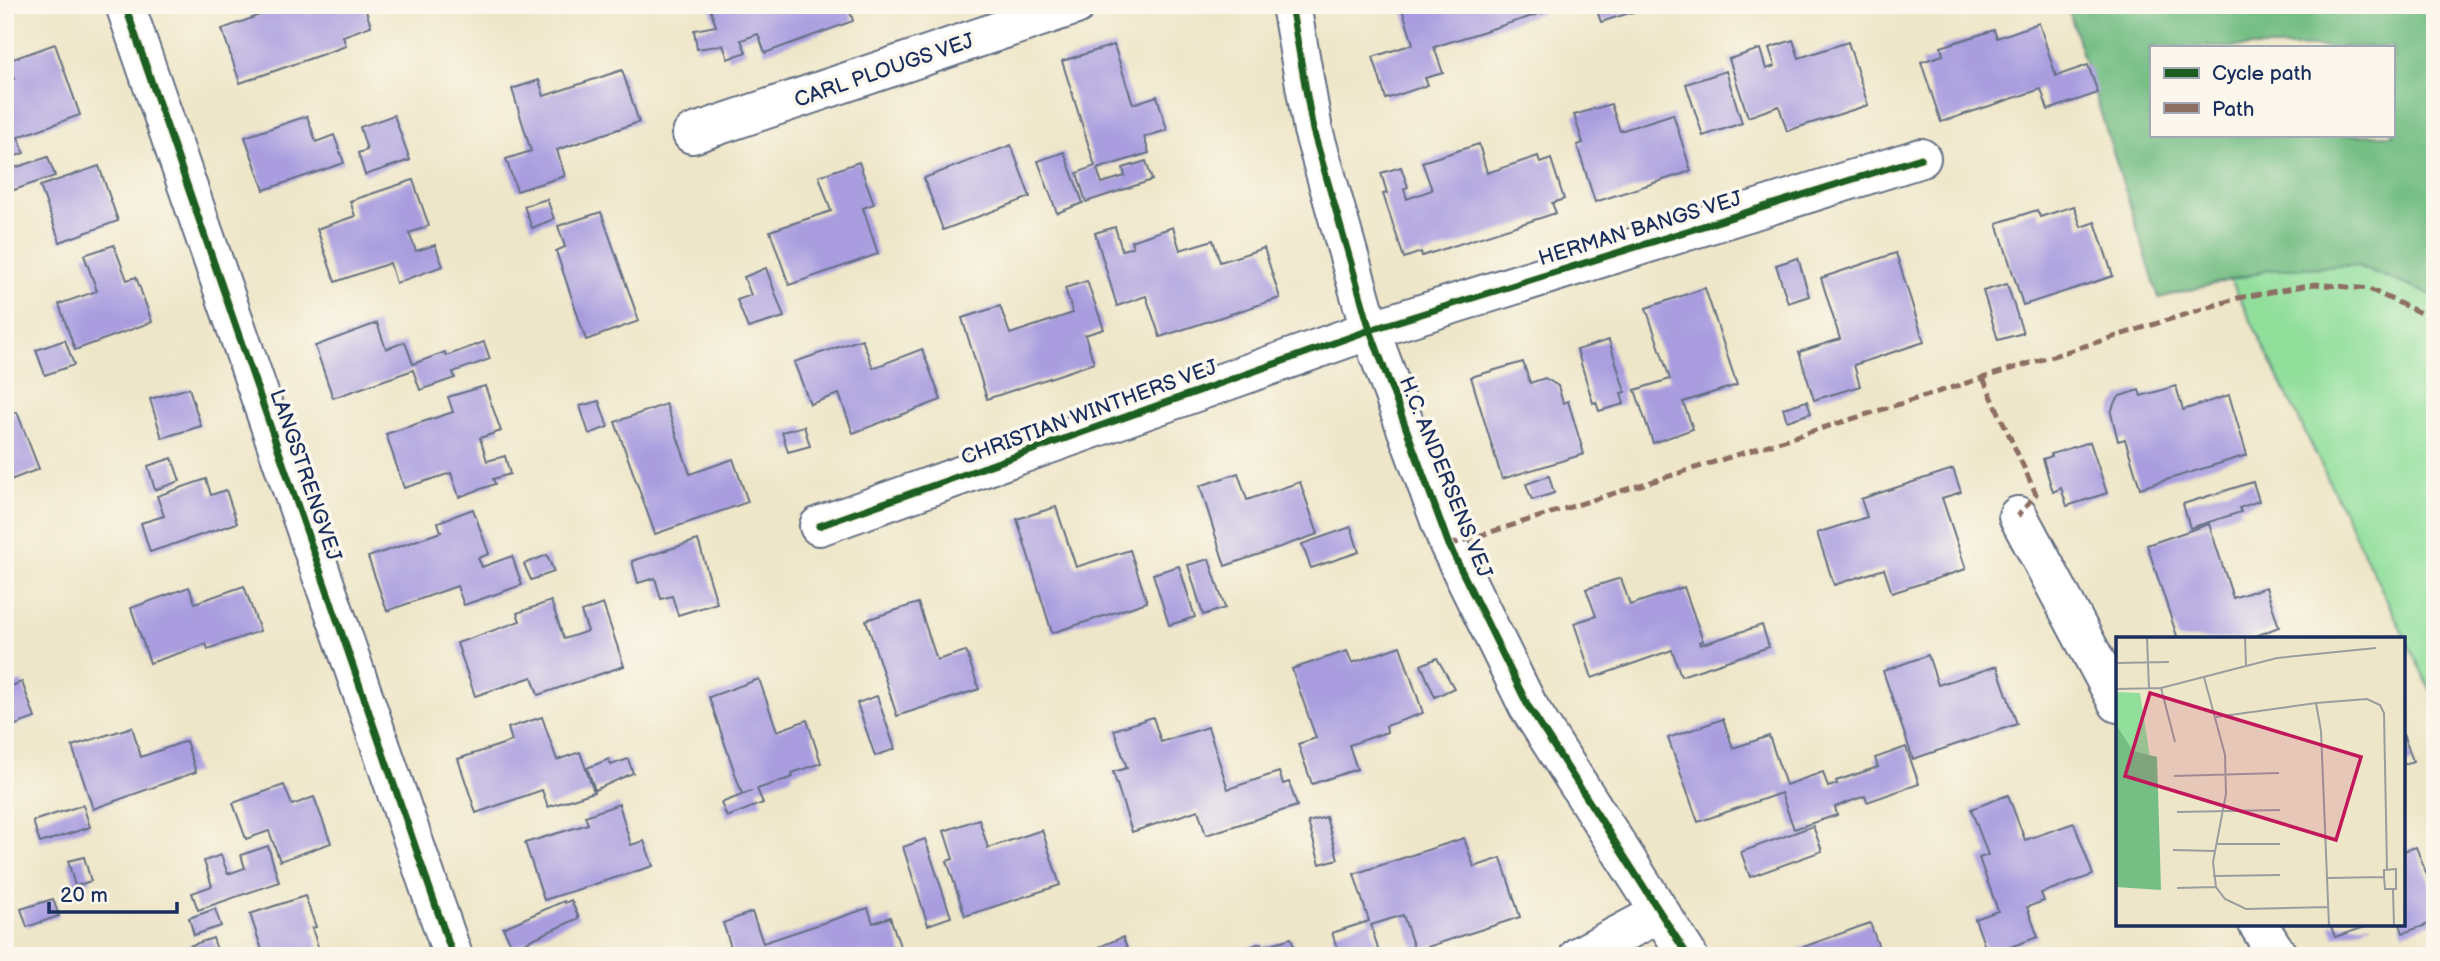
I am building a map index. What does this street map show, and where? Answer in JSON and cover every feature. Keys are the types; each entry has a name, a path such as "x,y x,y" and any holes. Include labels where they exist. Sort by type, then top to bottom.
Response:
{"street":[{"name":"LANGSTRENGVEJ","path":"125,5 453,956"},
{"name":"CARL PLOUGS VEJ","path":"692,134 1076,5"},
{"name":"H.C. ANDERSENS VEJ","path":"1291,5 1312,130 1370,330 1449,545 1528,706 1688,956"},
{"name":"HERMAN BANGS VEJ","path":"1370,330 1921,158"},
{"name":"CHRISTIAN WINTHERS VEJ","path":"819,526 1370,330"},
{"path":"2018,516 2116,699"},
{"path":"1579,956 1660,914"},
{"path":"2259,926 2278,956"}],"green space":[{"path":"2067,5 2435,5 2435,296 2355,265 2269,270 2159,298"},
{"path":"2355,265 2435,296 2435,699 2231,280 2269,270"}],"building":[{"path":"260,5 364,5 371,26 343,36 346,46 240,83 222,29 263,14"},
{"path":"709,5 848,5 853,21 765,53 758,34 741,40 746,52 728,59 723,45 697,49 694,30 716,26"},
{"path":"1401,5 1564,6 1434,47 1443,73 1425,78 1428,85 1386,99 1373,57 1413,44"},
{"path":"1595,5 1641,5 1642,9 1601,22"},
{"path":"2039,23 2056,76 2088,65 2098,93 2048,110 2041,89 1941,122 1921,62 1943,55 1941,47 1994,30 1997,38"},
{"path":"1793,40 1799,58 1848,42 1868,105 1787,131 1779,106 1748,117 1729,59 1760,49 1766,69 1775,66 1769,48"},
{"path":"55,44 80,115 18,137 24,153 5,160 5,119 9,117 5,106 5,82 14,79 7,61"},
{"path":"1114,45 1133,104 1157,96 1167,130 1144,137 1149,153 1097,169 1102,183 1125,176 1123,168 1146,161 1152,180 1086,202 1077,173 1095,166 1062,61"},
{"path":"622,70 639,122 557,150 565,176 517,191 506,159 531,151 512,89 539,80 544,96"},
{"path":"1726,71 1742,123 1703,136 1686,84"},
{"path":"1611,104 1620,131 1673,114 1691,171 1595,202 1577,145 1583,143 1574,115"},
{"path":"394,115 410,160 365,175 358,153 367,150 360,127"},
{"path":"307,116 316,142 334,135 344,163 264,190 245,137"},
{"path":"1479,144 1487,173 1538,156 1540,163 1551,159 1564,199 1552,203 1556,213 1422,256 1421,252 1404,258 1383,194 1387,193 1381,173 1401,167 1408,187 1404,189 1407,199 1432,190 1422,162"},
{"path":"1011,145 1030,197 943,230 924,178"},
{"path":"1064,152 1083,203 1057,213 1038,161"},
{"path":"48,157 55,176 5,193 5,171"},
{"path":"859,162 874,204 863,208 878,254 789,285 770,231 831,211 819,176"},
{"path":"99,166 118,221 60,242 40,186"},
{"path":"413,180 429,226 409,233 416,251 435,245 443,266 396,283 390,263 335,282 317,229 355,216 350,201"},
{"path":"547,199 554,219 532,228 524,206"},
{"path":"2074,206 2081,227 2095,222 2113,276 2023,305 1997,223 2037,210 2040,217"},
{"path":"601,212 639,321 586,340 556,251 565,247 558,226"},
{"path":"1115,227 1122,250 1133,247 1131,241 1173,227 1180,250 1213,240 1220,262 1264,248 1280,298 1160,337 1146,296 1117,306 1095,233"},
{"path":"114,245 127,280 136,277 152,322 75,350 59,304 97,291 84,255"},
{"path":"1896,253 1924,342 1854,365 1860,386 1814,400 1799,352 1840,339 1821,278"},
{"path":"1798,258 1809,296 1788,303 1776,265"},
{"path":"766,268 784,317 748,328 737,300 751,295 744,277"},
{"path":"1087,281 1104,329 1085,335 1094,363 987,399 962,318 1000,306 1010,334 1073,313 1065,288"},
{"path":"2007,284 2023,333 1998,340 1983,291"},
{"path":"1705,288 1737,385 1683,402 1693,429 1653,443 1635,390 1670,379 1646,308"},
{"path":"377,323 386,349 405,342 413,364 445,352 446,356 484,342 490,359 453,372 455,378 420,390 413,370 333,398 315,346"},
{"path":"862,339 873,368 922,349 941,400 853,433 839,394 810,404 794,362"},
{"path":"65,340 74,365 45,375 36,350"},
{"path":"1609,340 1625,392 1621,393 1624,404 1599,411 1596,402 1593,403 1577,350"},
{"path":"1523,362 1530,383 1545,378 1558,386 1563,403 1568,401 1584,454 1502,479 1471,377"},
{"path":"485,386 501,431 480,438 487,461 505,456 510,474 493,479 495,484 459,497 451,473 404,488 386,434 453,412 448,397"},
{"path":"2176,386 2183,410 2229,395 2247,455 2140,488 2125,439 2118,441 2111,413 2114,404 2120,396 2139,390 2141,396"},
{"path":"189,388 201,426 162,438 150,399"},
{"path":"599,401 608,427 589,434 580,406"},
{"path":"1807,401 1811,413 1787,421 1783,408"},
{"path":"666,404 690,474 733,459 748,502 655,534 615,422"},
{"path":"17,412 39,469 5,482 5,416"},
{"path":"804,426 810,446 788,452 782,432"},
{"path":"2090,442 2107,493 2067,506 2061,488 2053,492 2043,459"},
{"path":"172,458 180,481 155,490 148,466"},
{"path":"1953,469 1961,492 1942,498 1966,569 1892,593 1884,569 1834,585 1817,533 1867,517 1861,499"},
{"path":"1238,473 1247,500 1300,482 1318,534 1225,566 1200,486"},
{"path":"1549,476 1554,493 1532,500 1526,484"},
{"path":"206,479 211,495 226,490 237,523 150,552 141,523 164,516 157,496"},
{"path":"2253,482 2259,501 2239,508 2241,512 2190,528 2183,504"},
{"path":"1056,507 1076,567 1130,550 1147,602 1052,633 1017,519"},
{"path":"473,509 489,554 478,558 482,567 512,556 522,585 464,605 457,586 387,611 368,557 441,532 438,522"},
{"path":"2209,524 2233,598 2266,587 2279,627 2252,637 2177,637 2147,545"},
{"path":"1351,527 1359,552 1311,568 1302,544"},
{"path":"698,540 717,603 678,615 672,596 661,599 655,578 638,583 632,561"},
{"path":"547,555 554,572 531,580 524,564"},
{"path":"1209,559 1225,608 1203,615 1188,565"},
{"path":"1179,566 1195,617 1169,625 1153,574"},
{"path":"1621,578 1630,605 1684,587 1703,641 1699,642 1700,645 1762,625 1769,647 1681,676 1672,650 1592,678 1574,623 1596,616 1586,589"},
{"path":"244,586 260,631 208,649 206,644 150,663 131,608 189,587 195,603"},
{"path":"551,601 564,639 588,631 581,612 603,604 624,666 538,695 532,677 475,696 457,643 520,621 517,613"},
{"path":"918,603 937,660 966,651 979,689 897,716 866,620"},
{"path":"1400,646 1423,713 1386,726 1387,732 1349,745 1357,769 1312,784 1298,744 1316,738 1292,669 1347,651 1352,663"},
{"path":"1928,655 1938,685 1997,666 2017,724 1913,759 1883,671"},
{"path":"1437,658 1454,688 1435,697 1421,665"},
{"path":"759,679 777,731 807,720 821,763 792,773 793,777 757,789 763,803 727,817 721,803 752,791 742,794 709,697"},
{"path":"22,682 35,718 10,727 5,715 5,688"},
{"path":"877,696 895,749 875,756 857,703"},
{"path":"542,717 557,760 580,752 594,792 548,807 542,790 476,813 458,759 512,741 508,728"},
{"path":"1153,717 1161,742 1208,727 1228,789 1279,772 1283,784 1289,782 1297,806 1206,835 1198,810 1132,832 1113,772 1127,768 1114,730"},
{"path":"1723,719 1733,748 1769,736 1786,785 1823,772 1828,787 1837,784 1836,781 1878,767 1875,758 1906,747 1919,784 1867,802 1865,796 1835,807 1837,815 1794,829 1781,793 1698,822 1668,738"},
{"path":"132,727 141,757 186,741 196,772 93,809 72,746"},
{"path":"2405,739 2413,761 2405,764"},
{"path":"609,759 611,765 628,759 633,773 595,790 587,768"},
{"path":"284,785 292,805 314,797 331,843 280,861 269,831 246,839 233,803"},
{"path":"2008,795 2025,840 2074,823 2093,875 2041,893 2044,901 2027,907 2038,937 1988,955 1975,919 1998,911 1979,858 1988,855 1971,809"},
{"path":"619,804 631,845 644,841 653,866 544,900 525,843 588,824 585,816"},
{"path":"83,805 90,827 40,843 33,821"},
{"path":"1326,817 1338,859 1320,864 1308,822"},
{"path":"979,819 988,848 1042,830 1060,885 965,916 947,861 953,859 944,831"},
{"path":"1813,826 1822,851 1750,877 1741,852"},
{"path":"1464,838 1474,867 1501,858 1520,917 1415,951 1403,915 1371,925 1380,956 1340,956 1332,933 1369,921 1354,874"},
{"path":"925,839 951,917 928,925 903,847"},
{"path":"268,846 279,882 198,910 192,893 212,886 204,861 221,855 228,874 245,868 241,855"},
{"path":"2416,847 2435,896 2435,922 2403,933 2401,926 2405,926 2405,850"},
{"path":"84,857 91,881 75,886 68,861"},
{"path":"305,896 316,927 312,928 321,956 264,956 250,914"},
{"path":"53,899 59,916 27,927 21,909"},
{"path":"571,900 579,918 513,948 503,928"},
{"path":"868,908 873,923 890,917 903,955 734,956 723,923 752,912 763,943"},
{"path":"215,909 221,926 194,935 189,918"},
{"path":"1870,923 1882,956 1781,956 1781,955"},
{"path":"2331,926 2368,926 2335,937"},
{"path":"1123,937 1129,954 1102,956 1099,947"},
{"path":"213,938 219,956 162,956 162,955"},
{"path":"1291,938 1297,956 1222,956 1261,943 1262,947"}],"marked path":[{"path":"1449,545 2238,298 2315,284 2369,289 2427,316 2435,324"},
{"path":"1983,378 2036,494 2018,516"}],"cycle path":[{"path":"125,5 453,956"},
{"path":"1291,5 1313,130 1370,330 1449,545 1528,706 1688,956"},
{"path":"819,526 1370,330 1921,158"}]}
